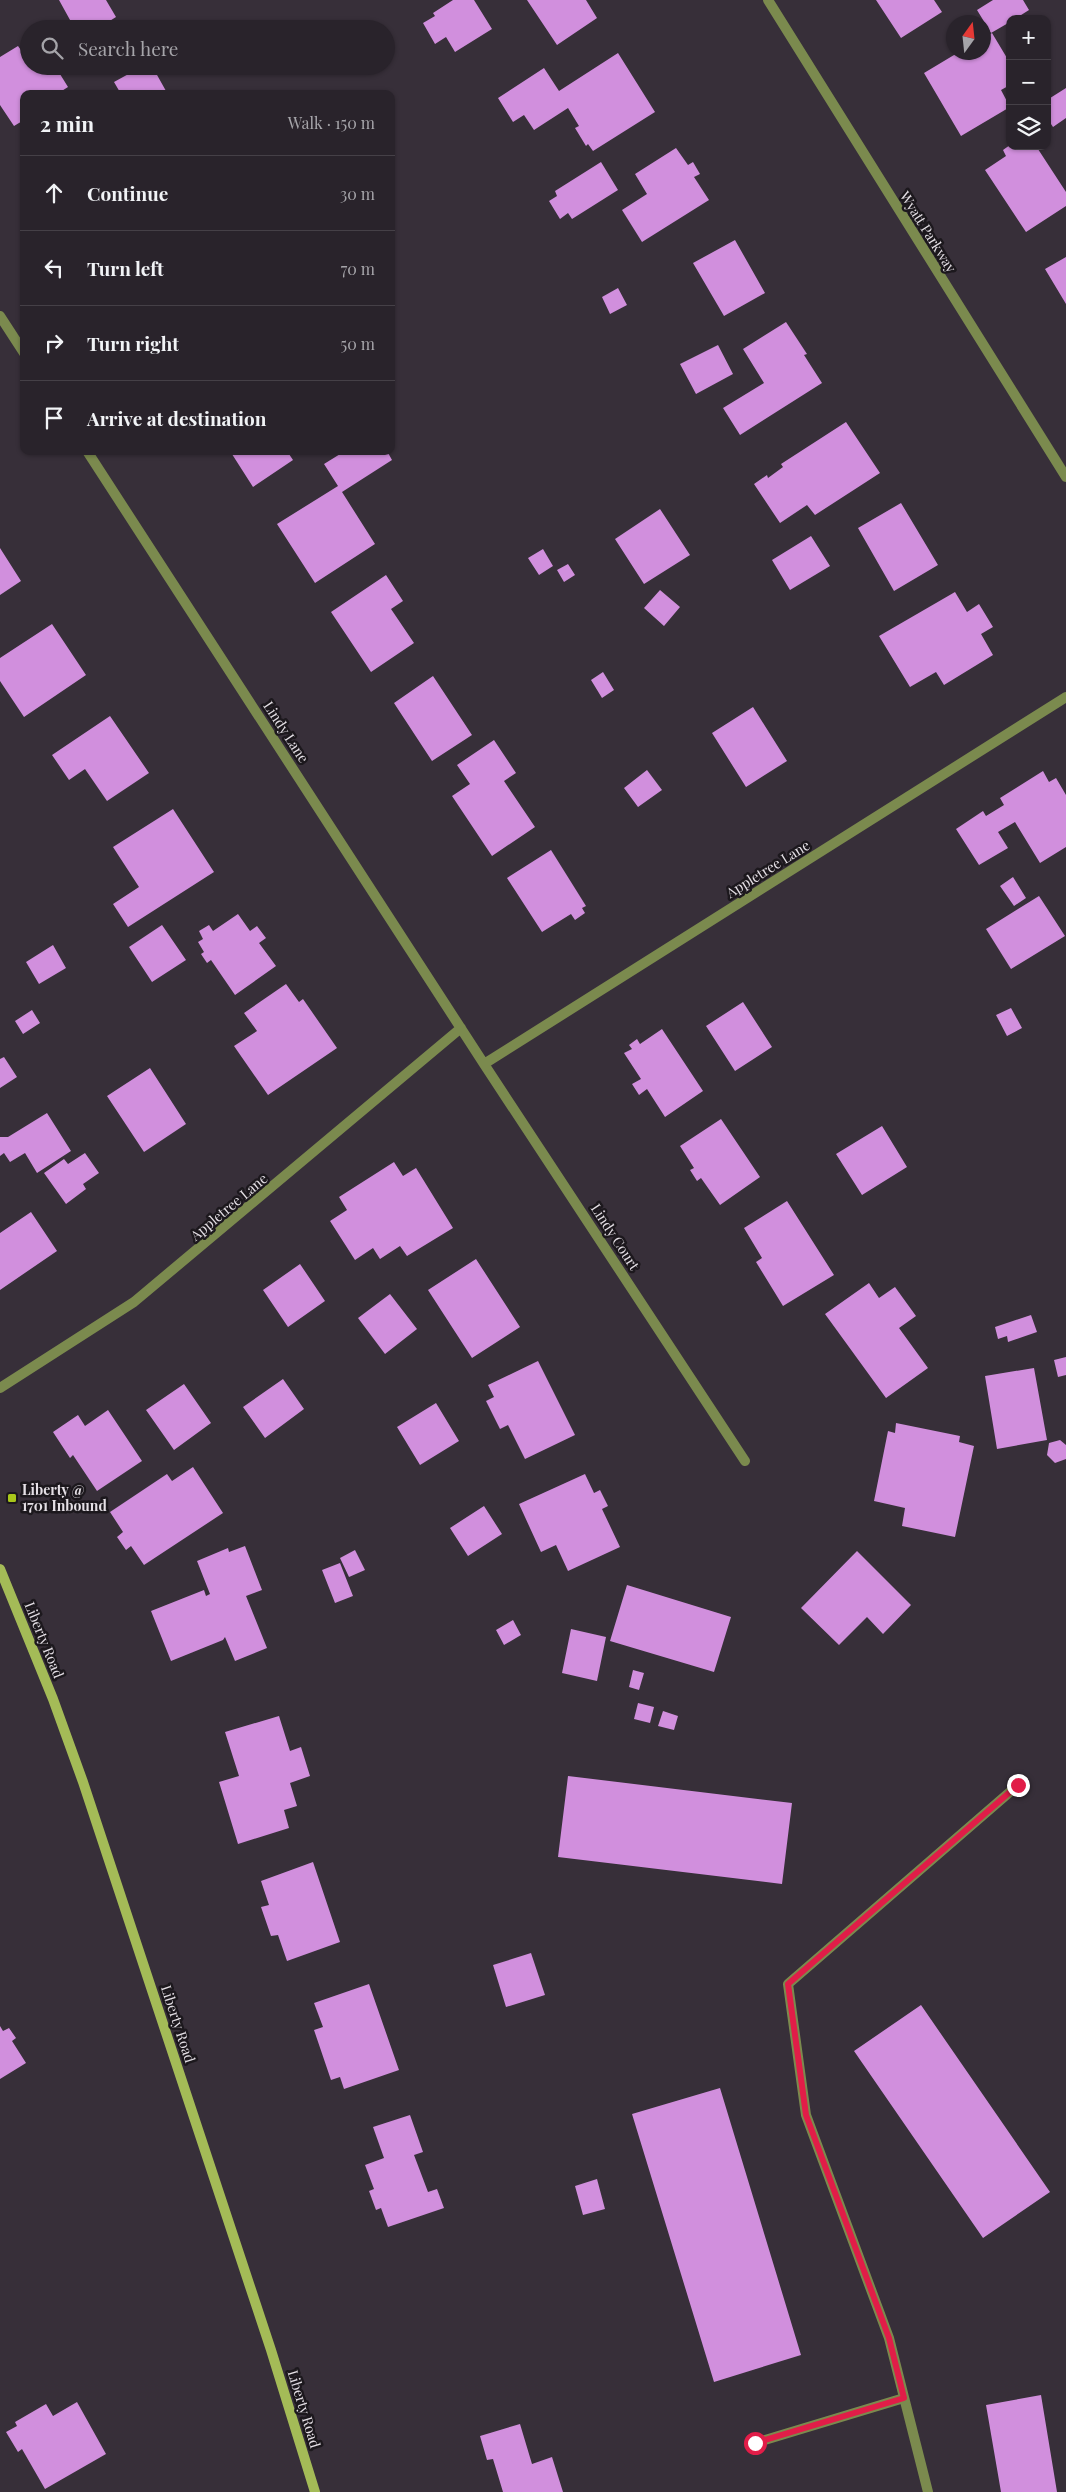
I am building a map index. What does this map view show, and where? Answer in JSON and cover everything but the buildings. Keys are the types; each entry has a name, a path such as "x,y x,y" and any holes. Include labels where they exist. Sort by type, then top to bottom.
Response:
{"main road":[{"name":"Liberty Road","path":"0,1569 53,1700 83,1782 271,2350 315,2492"}],"street":[{"name":"Wyatt Parkway","path":"768,0 1066,476"},
{"path":"0,316 20,347"},
{"name":"Lindy Lane","path":"90,455 461,1028"},
{"name":"Appletree Lane","path":"484,1064 1066,697"},
{"name":"Lindy Court","path":"461,1028 745,1461"},
{"name":"Appletree Lane","path":"0,1388 134,1302 461,1028"},
{"path":"928,2492 889,2338 806,2115 788,1984 1018,1785"},
{"path":"755,2443 904,2398"}],"place":[{"name":"Liberty @ 1701 Inbound","path":"12,1498"}],"route":[{"path":"755,2443 904,2398 889,2338 806,2115 788,1984 1018,1785"}]}
